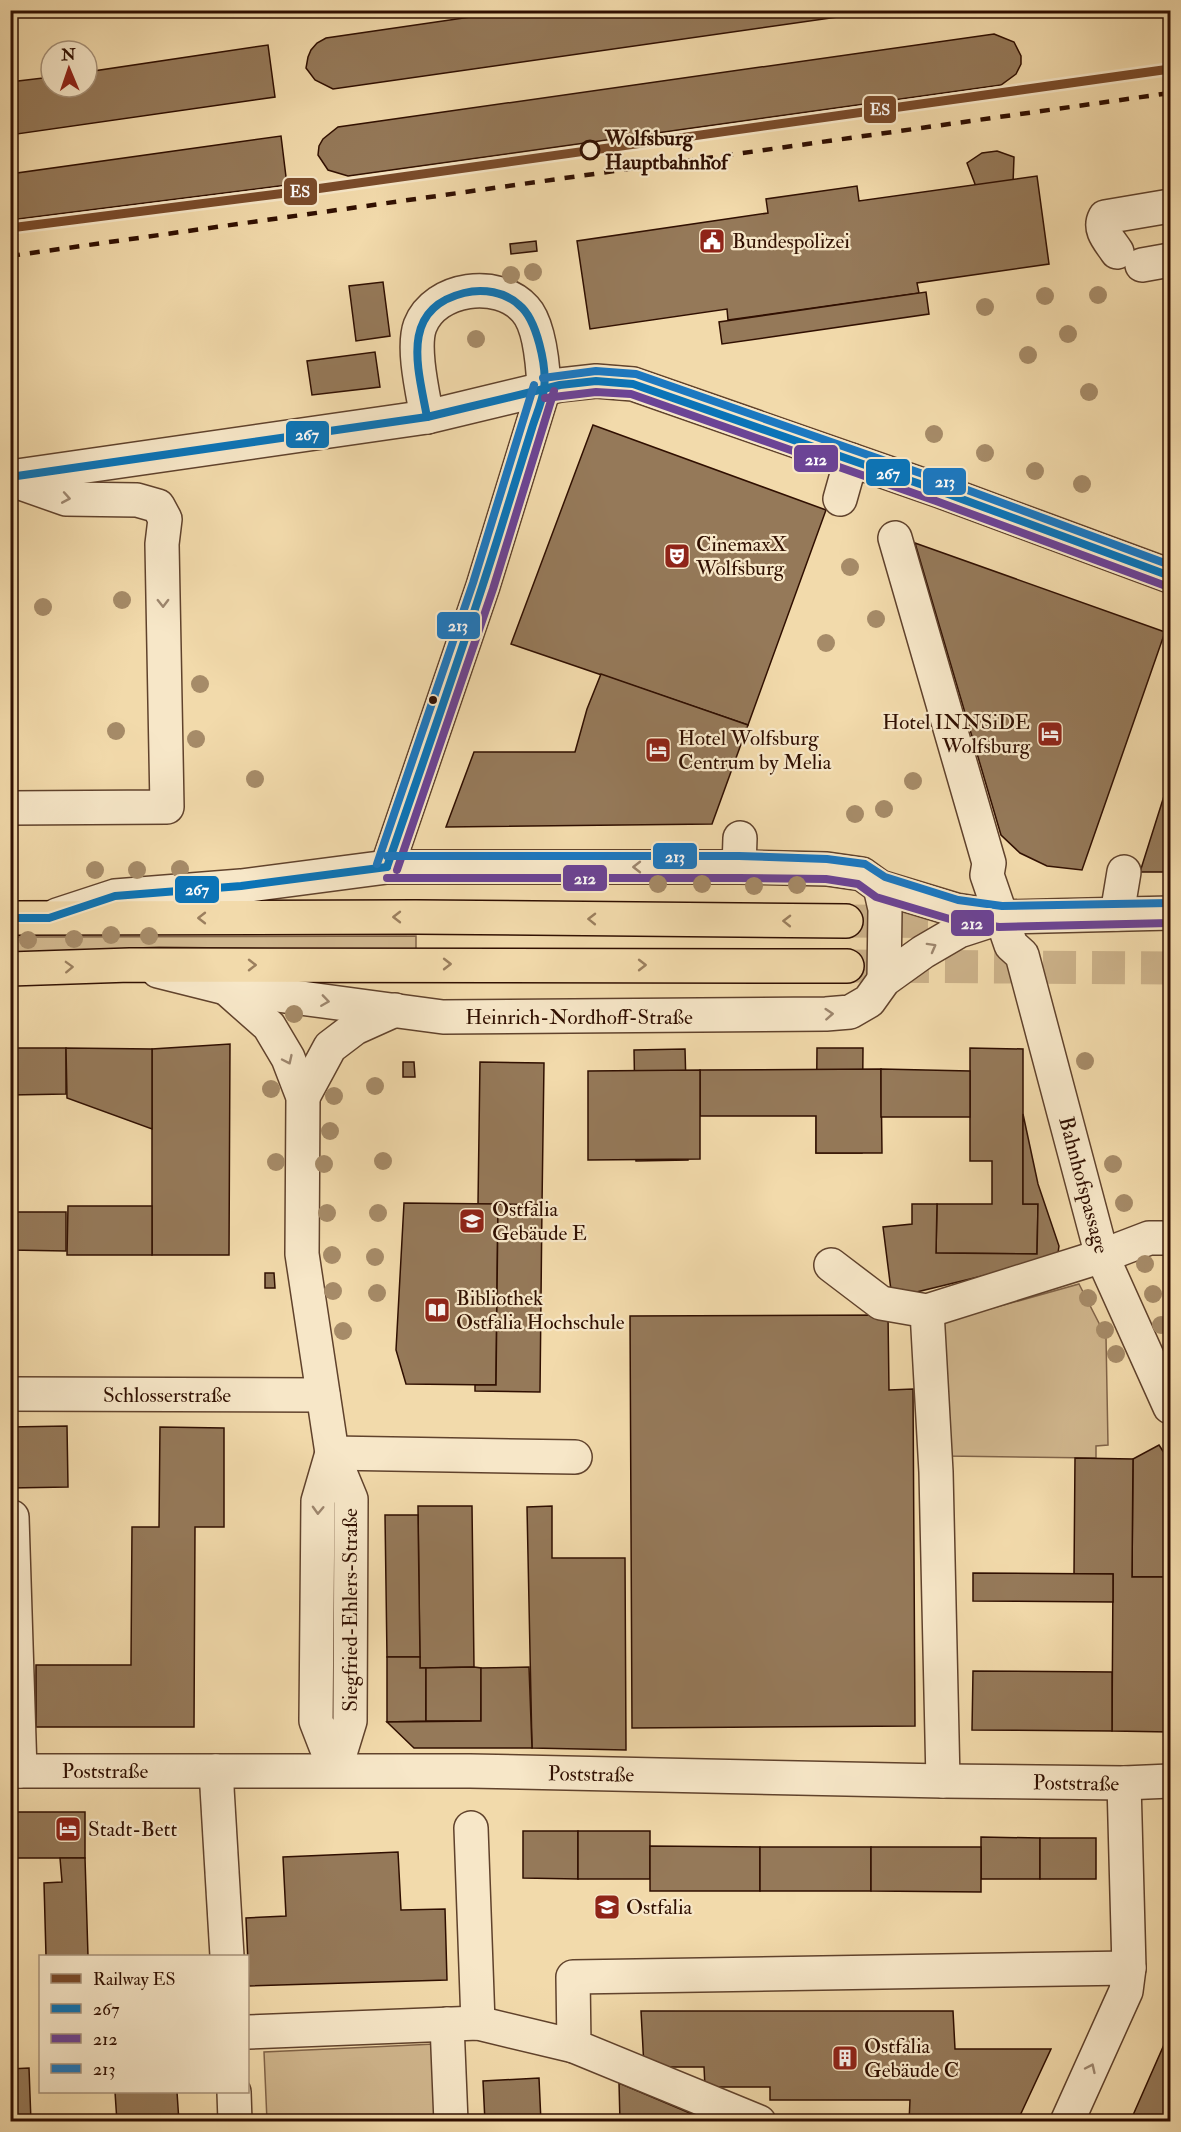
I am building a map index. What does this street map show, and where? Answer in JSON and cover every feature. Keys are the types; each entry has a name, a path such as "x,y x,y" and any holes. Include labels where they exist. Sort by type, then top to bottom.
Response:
{"main road":[{"name":"Heinrich-Nordhoff-Straße","path":"10,918 428,917 846,921"},
{"name":"Heinrich-Nordhoff-Straße","path":"10,969 130,965 847,966"}],"street":[{"path":"1143,259 1103,229 1102,223 1105,217 1170,206"},
{"path":"387,867 483,586 544,388 543,363 539,345 526,310 507,295 484,290 448,297 434,307 420,326 418,353 427,417"},
{"path":"10,479 427,417 544,388 597,381 633,384 940,490 1170,576"},
{"path":"840,499 851,460"},
{"path":"10,479 66,499 137,500 158,506 165,519 162,544 167,807 10,808"},
{"name":"Bahnhofspassage","path":"895,538 989,863 987,875 1011,945 1022,955 1102,1256 1170,1407"},
{"name":"Heinrich-Nordhoff-Straße","path":"49,918 115,896 241,886 387,867 740,852 862,874 883,898 1001,917 1170,913"},
{"path":"1117,914 1124,872"},
{"path":"883,898 884,980"},
{"name":"Heinrich-Nordhoff-Straße","path":"130,965 226,988 443,1017 826,1014 850,1012 869,1001 884,980 923,951 959,931 1001,917"},
{"name":"Siegfried-Ehlers-Straße","path":"226,988 268,1026 288,1058 303,1097 302,1254 332,1453 351,1499 350,1721 335,1770"},
{"name":"Siegfried-Ehlers-Straße","path":"303,1097 330,1047 355,1028 394,1010"},
{"path":"831,1265 881,1303 927,1311 1102,1256 1149,1238 1170,1238"},
{"path":"927,1311 936,1472 943,1781"},
{"name":"Schlosserstraße","path":"10,1394 323,1395"},
{"path":"332,1453 575,1457"},
{"path":"12,1517 15,1771"},
{"name":"Poststraße","path":"15,1771 335,1770 943,1781 1124,1783 1170,1781"},
{"path":"216,1771 227,1955"},
{"path":"1067,2121 1126,1992 1129,1968 1124,1783"},
{"path":"451,2121 463,2023 471,1828"},
{"path":"574,2046 573,1977 1129,1968"},
{"path":"249,2032 463,2023 574,2046 759,2121"},
{"path":"234,2093 235,2121"}],"shaded area":[{"path":"416,936 416,951 159,947 11,954 10,937"},
{"path":"1079,1284 1106,1337 1108,1445 1096,1446 1096,1458 946,1456 943,1322"},
{"path":"435,2044 438,2121 267,2121 264,2052"}],"building":[{"path":"519,10 887,10 333,89 315,80 306,68 311,50 326,38"},
{"path":"994,34 1014,42 1021,56 1021,64 1016,74 1001,85 348,176 328,170 318,155 323,139 338,127"},
{"path":"268,45 275,97 10,135 10,82 39,78 39,99 99,99 99,70"},
{"path":"281,136 287,185 10,220 10,174"},
{"path":"997,151 1014,157 1012,210 1007,218 996,221 991,220 986,213 967,163 982,153"},
{"name":"Wolfsburg Hauptbahnhof","path":"1037,176 1049,264 917,283 919,293 728,320 727,309 590,329 577,241 768,213 766,199 857,186 859,201"},
{"path":"536,241 537,251 511,254 510,244"},
{"path":"383,282 390,336 356,341 349,286"},
{"path":"926,292 929,314 722,344 719,322"},
{"path":"375,352 380,387 312,395 307,361"},
{"name":"CinemaxX Wolfsburg","path":"593,425 826,510 748,725 511,644"},
{"name":"Hotel INNSiDE Wolfsburg","path":"915,543 1165,632 1082,870 1047,866 1020,853 1001,835"},
{"name":"Hotel Wolfsburg Centrum by Melia","path":"601,674 748,725 712,824 446,827 474,752 575,752 587,709"},
{"path":"1170,777 1170,872 1140,872"},
{"path":"230,1044 229,1255 152,1255 152,1049"},
{"path":"10,1048 66,1048 66,1094 10,1095"},
{"path":"66,1048 152,1049 152,1129 67,1098"},
{"path":"817,1048 863,1048 862,1153 816,1153"},
{"path":"970,1048 1023,1049 1023,1204 1038,1204 1037,1254 936,1253 937,1204 992,1204 992,1161 970,1161"},
{"path":"685,1049 688,1160 636,1161 634,1050"},
{"path":"403,1062 414,1062 415,1077 403,1077"},
{"path":"480,1062 544,1063 542,1205 478,1204"},
{"path":"881,1069 882,1153 816,1153 816,1116 700,1116 700,1070"},
{"path":"881,1069 970,1071 970,1117 881,1117"},
{"path":"700,1070 700,1159 588,1160 588,1071"},
{"path":"1023,1114 1038,1184 1059,1246 1058,1253 1052,1259 892,1298 883,1227 912,1224 912,1204 937,1204 936,1253 1037,1254 1038,1204 1023,1204"},
{"path":"404,1203 498,1204 496,1385 406,1384 396,1350"},
{"path":"498,1204 542,1205 540,1392 475,1391 475,1385 496,1385"},
{"path":"68,1206 152,1206 152,1255 67,1255"},
{"path":"10,1212 66,1212 66,1251 10,1250"},
{"path":"265,1273 274,1273 275,1288 265,1288"},
{"path":"888,1315 889,1390 913,1389 915,1726 632,1728 630,1316"},
{"path":"67,1426 68,1487 10,1488 10,1427"},
{"path":"160,1427 224,1428 224,1527 195,1527 194,1727 36,1727 36,1665 131,1665 132,1527 159,1527"},
{"path":"1159,1445 1170,1462 1170,1577 1132,1577 1133,1459"},
{"path":"1075,1458 1133,1459 1132,1577 1170,1577 1170,1732 1112,1731 1113,1574 1074,1574"},
{"path":"418,1506 472,1506 474,1667 420,1668"},
{"path":"552,1506 552,1558 625,1558 626,1750 532,1748 527,1507"},
{"path":"385,1515 418,1515 420,1657 387,1657"},
{"path":"973,1573 1113,1574 1113,1602 973,1601"},
{"path":"387,1657 420,1657 420,1668 426,1668 426,1721 387,1722"},
{"path":"529,1667 532,1748 414,1748 387,1722 481,1721 481,1668"},
{"path":"426,1668 481,1668 481,1721 426,1721"},
{"path":"973,1671 1112,1672 1112,1731 972,1730"},
{"path":"10,1812 85,1812 85,1858 10,1858"},
{"path":"523,1831 578,1831 578,1879 523,1878"},
{"path":"578,1831 650,1831 650,1879 578,1879"},
{"path":"981,1837 1040,1838 1040,1879 981,1879"},
{"path":"1040,1838 1096,1838 1096,1879 1040,1879"},
{"path":"650,1846 760,1847 760,1891 650,1891"},
{"path":"760,1847 871,1847 871,1891 760,1891"},
{"path":"871,1847 981,1847 981,1892 871,1891"},
{"path":"398,1852 401,1910 445,1909 447,1980 249,1986 246,1918 286,1916 283,1857"},
{"path":"60,1858 85,1858 88,1955 46,1955 44,1883 62,1882"},
{"name":"Ostfalia Gebäude C","path":"641,2011 953,2011 955,2049 1051,2049 1017,2122 909,2122 910,2100 770,2100 770,2087 705,2087 704,2067 644,2067"},
{"path":"1170,2031 1170,2122 1130,2122"},
{"path":"29,2068 31,2122 10,2122 10,2069"},
{"path":"539,2078 541,2122 485,2122 483,2081"},
{"path":"619,2083 711,2122 620,2122"},
{"path":"115,2093 177,2093 179,2122 117,2122"}],"tunnel":[{"path":"846,921 983,922"},
{"path":"847,966 1170,968"}],"railway":[{"path":"10,256 1170,93"}],"rail line":[{"name":"ES","path":"10,228 294,192 1170,69"}],"transit line":[{"name":"267","path":"387,867 448,691 543,394 544,369 536,332 519,305 493,292 471,292 443,301 430,312 421,326 418,343 420,379 427,417"},
{"name":"213","path":"543,378 596,371 636,374 943,481 1170,565"},
{"name":"267","path":"10,477 427,417 560,385 596,381 633,384 940,491 1170,576"},
{"name":"213","path":"377,864 473,583 534,385"},
{"name":"212","path":"397,870 493,589 554,391"},
{"name":"212","path":"545,398 596,392 631,394 936,501 1166,586"},
{"name":"213","path":"387,856 739,856 827,859 865,864 885,877 958,900 1002,906 1170,903"},
{"name":"267","path":"10,918 49,918 115,896 241,886 387,867"},
{"name":"212","path":"387,878 826,879 858,884 876,897 953,920 999,927 1170,923"}],"place":[{"name":"Wolfsburg Hauptbahnhof","path":"590,150"},
{"name":"Bundespolizei","path":"712,241"},
{"name":"CinemaxX Wolfsburg","path":"677,556"},
{"name":"Hotel INNSiDE Wolfsburg","path":"1050,734"},
{"name":"Hotel Wolfsburg Centrum by Melia","path":"658,750"},
{"name":"Ostfalia Gebäude E","path":"472,1221"},
{"name":"Bibliothek Ostfalia Hochschule","path":"437,1310"},
{"name":"Stadt-Bett","path":"68,1829"},
{"name":"Ostfalia","path":"607,1907"},
{"name":"Ostfalia Gebäude C","path":"845,2058"}]}
